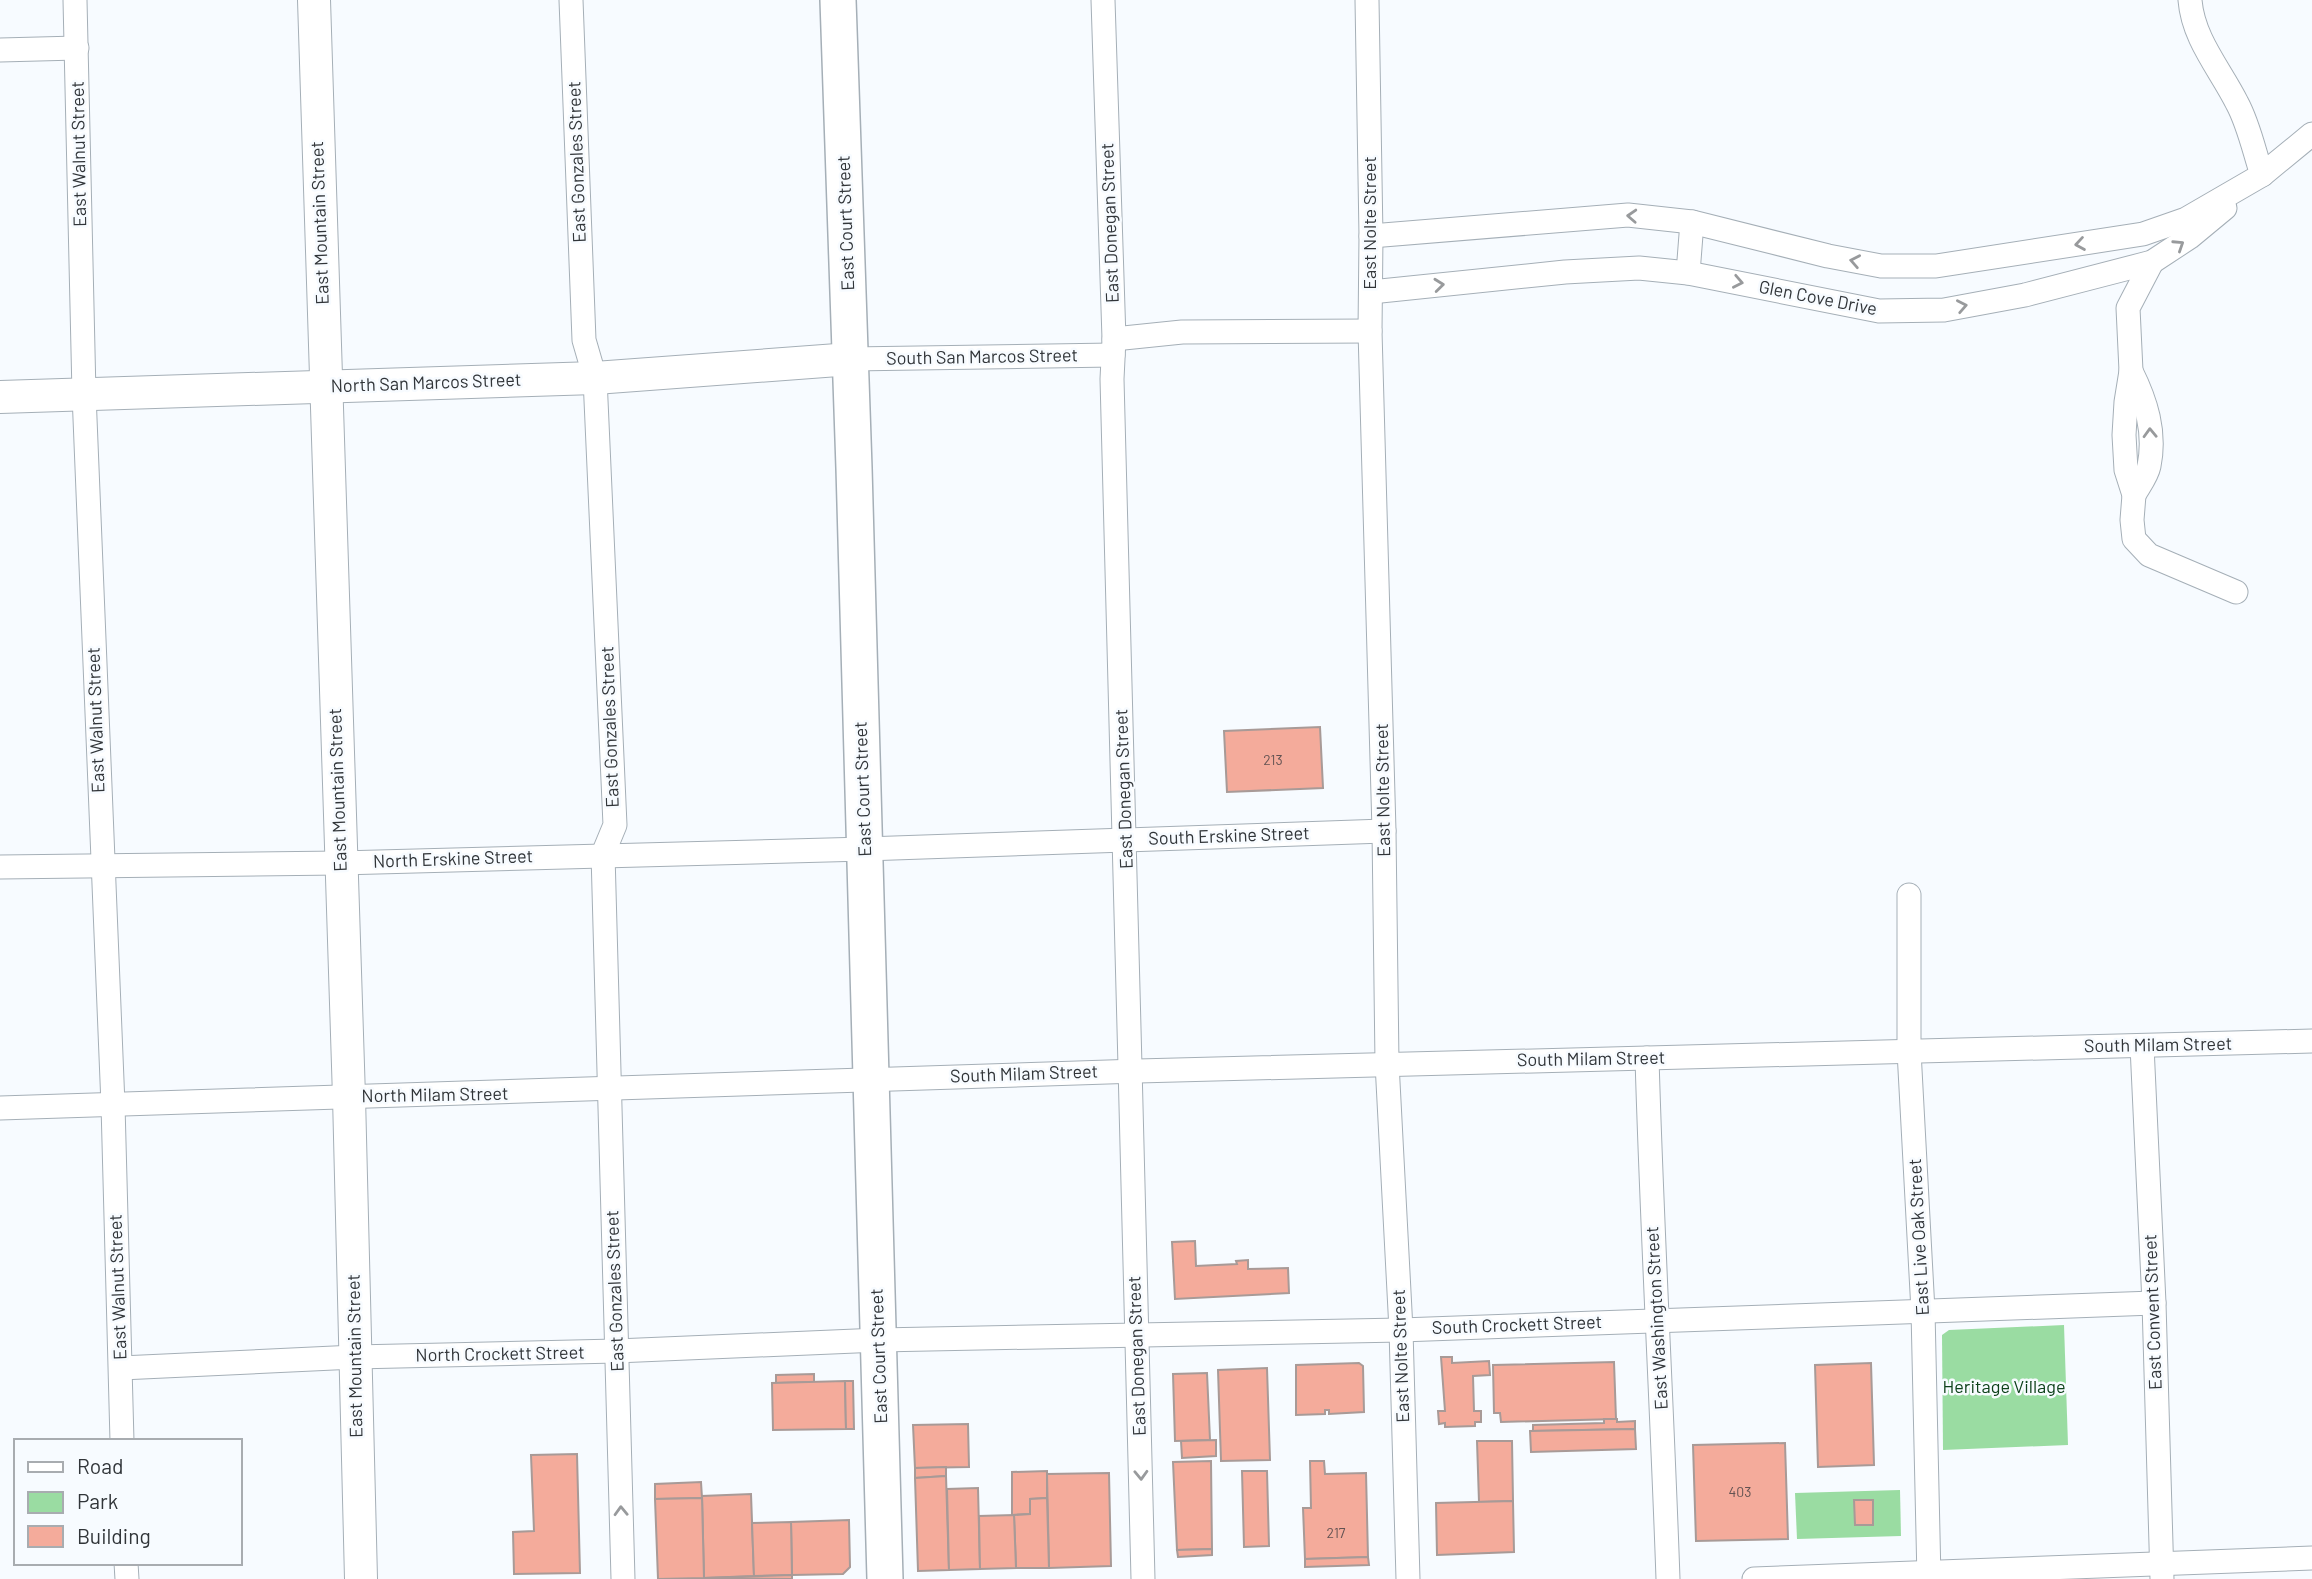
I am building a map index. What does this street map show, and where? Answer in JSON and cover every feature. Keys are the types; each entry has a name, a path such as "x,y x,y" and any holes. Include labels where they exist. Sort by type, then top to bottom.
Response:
{"main road":[{"name":"East Court Street","path":"838,0 851,359 885,1579"}],"street":[{"name":"East Walnut Street","path":"75,0 84,394 113,1105 122,1439"},
{"name":"East Mountain Street","path":"314,0 349,1097 361,1579"},
{"name":"East Gonzales Street","path":"571,0 584,341 595,378 615,825 603,854 623,1579"},
{"name":"East Donegan Street","path":"1103,0 1143,1579"},
{"name":"East Nolte Street","path":"1367,0 1370,331 1384,831 1387,1063 1401,1330 1408,1579"},
{"path":"2190,0 2191,13 2208,54 2238,104 2262,174"},
{"path":"0,50 77,48"},
{"name":"Glen Cove Drive","path":"1371,236 1628,215 1692,222 1828,256 1881,266 1936,266 2143,234 2186,219 2262,174 2312,134"},
{"name":"Glen Cove Drive","path":"1371,292 1565,272 1639,268 1688,273 1879,311 1944,310 2025,295 2152,262 2190,237 2223,210 2236,191"},
{"path":"1688,273 1692,222"},
{"path":"2152,262 2128,308 2131,371 2145,398 2151,430 2149,468 2134,495 2134,539 2149,555 2236,592"},
{"path":"2100,276 2128,308"},
{"name":"South San Marcos Street","path":"851,359 1113,347 1182,332 1370,331"},
{"name":"North San Marcos Street","path":"0,397 595,378 851,359"},
{"name":"South Erskine Street","path":"865,849 1384,831"},
{"name":"North Erskine Street","path":"0,867 340,863 865,849"},
{"name":"East Live Oak Street","path":"1909,895 1909,1051 1923,1311 1929,1576"},
{"name":"South Milam Street","path":"870,1079 1387,1063 2312,1041"},
{"name":"East Convent Street","path":"2142,1046 2154,1303 2162,1571"},
{"name":"East Washington Street","path":"1647,1058 1653,1273 1658,1319 1668,1579"},
{"name":"North Milam Street","path":"0,1108 609,1091 870,1079"},
{"name":"South Crockett Street","path":"879,1340 1401,1330 2154,1303"},
{"name":"North Crockett Street","path":"121,1368 355,1357 617,1351 879,1340"},
{"path":"1754,1579 2162,1571 2312,1558"}],"green space":[{"name":"Heritage Village","path":"2064,1325 2068,1445 1943,1450 1942,1335 1949,1330"},
{"path":"1900,1490 1901,1536 1797,1539 1795,1493"}],"building":[{"path":"1320,727 1323,788 1227,792 1224,731"},
{"path":"1195,1241 1196,1266 1237,1264 1236,1261 1248,1260 1248,1269 1288,1268 1289,1293 1175,1299 1172,1242"},
{"path":"1441,1357 1452,1357 1452,1363 1489,1361 1490,1375 1473,1376 1474,1411 1481,1411 1481,1422 1475,1422 1475,1426 1445,1427 1445,1423 1439,1424 1438,1411 1445,1411"},
{"path":"1614,1362 1616,1419 1501,1422 1500,1413 1494,1413 1493,1365"},
{"path":"1359,1363 1363,1366 1364,1412 1329,1414 1329,1410 1325,1410 1325,1414 1296,1415 1296,1365"},
{"path":"1871,1363 1874,1465 1818,1467 1815,1365"},
{"path":"1267,1368 1270,1460 1221,1461 1218,1370"},
{"path":"1207,1373 1210,1440 1175,1441 1173,1374"},
{"path":"814,1374 814,1382 776,1383 776,1375"},
{"path":"845,1381 846,1429 773,1430 772,1383"},
{"path":"845,1381 853,1381 854,1429 846,1429"},
{"path":"1604,1419 1617,1419 1617,1422 1635,1421 1635,1429 1533,1431 1533,1425 1604,1423"},
{"path":"968,1424 969,1467 915,1468 913,1425"},
{"path":"1635,1429 1636,1449 1531,1452 1530,1431"},
{"path":"1216,1440 1216,1456 1182,1458 1181,1441"},
{"path":"1477,1441 1512,1441 1513,1501 1479,1502"},
{"path":"1785,1443 1788,1539 1696,1541 1693,1445"},
{"path":"577,1454 580,1573 514,1574 513,1532 534,1531 531,1455"},
{"path":"1211,1461 1212,1549 1177,1550 1173,1462"},
{"path":"1310,1461 1324,1461 1325,1474 1366,1473 1368,1557 1305,1559 1303,1508 1311,1508"},
{"path":"946,1467 946,1476 915,1478 915,1468"},
{"path":"1047,1471 1047,1498 1030,1499 1030,1514 1012,1515 1012,1472"},
{"path":"1242,1471 1267,1471 1269,1546 1244,1547"},
{"path":"1109,1473 1111,1566 1049,1568 1047,1474"},
{"path":"946,1476 949,1570 918,1571 915,1478"},
{"path":"701,1482 702,1498 655,1499 655,1484"},
{"path":"978,1488 980,1569 949,1570 947,1489"},
{"path":"751,1494 754,1576 704,1578 702,1496"},
{"path":"702,1498 704,1578 658,1579 655,1499"},
{"path":"1047,1498 1049,1568 1016,1568 1014,1515 1030,1514 1030,1499"},
{"path":"1854,1500 1873,1500 1873,1525 1855,1525"},
{"path":"1513,1501 1514,1552 1437,1555 1436,1503"},
{"path":"1014,1515 1016,1568 980,1569 979,1516"},
{"path":"849,1520 850,1567 843,1574 792,1575 791,1522"},
{"path":"791,1522 792,1575 754,1576 752,1523"},
{"path":"1212,1549 1212,1555 1178,1557 1177,1550"},
{"path":"1368,1557 1369,1565 1305,1567 1305,1559"},
{"path":"792,1575 792,1579 704,1578"}]}
